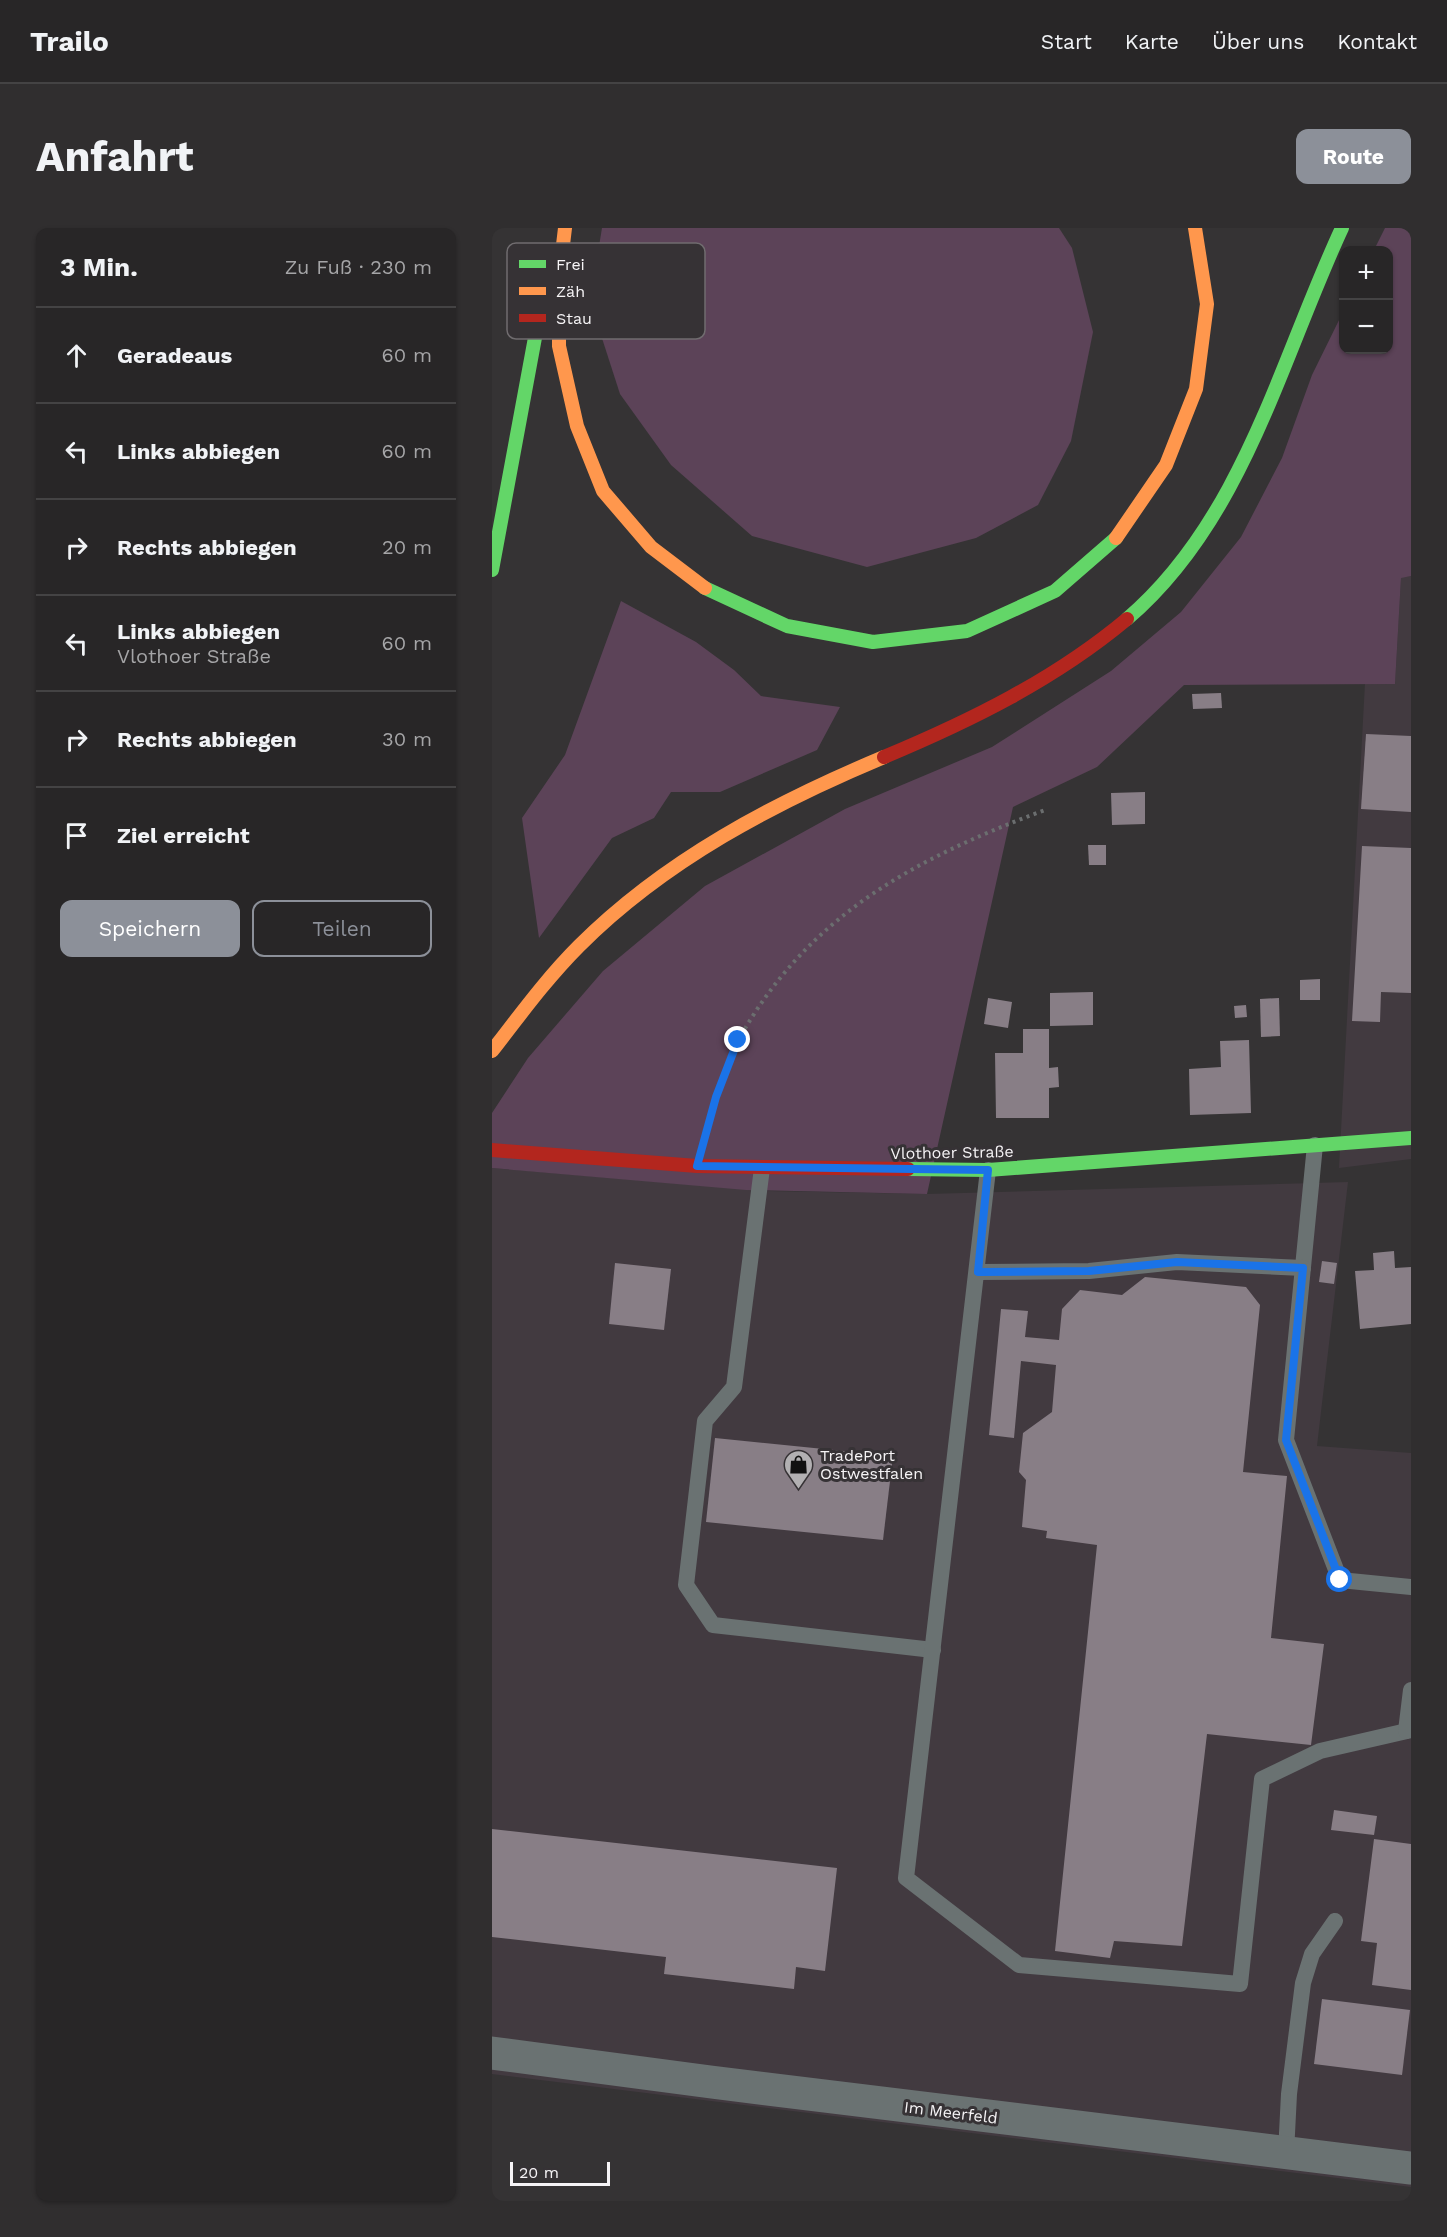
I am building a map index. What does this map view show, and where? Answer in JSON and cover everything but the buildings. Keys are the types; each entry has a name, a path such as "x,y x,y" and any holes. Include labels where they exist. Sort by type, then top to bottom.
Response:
{"main road":[{"path":"552,243 555,228"},
{"path":"563,243 565,228"},
{"path":"559,339 577,426 603,490 651,547 706,589 787,626 873,642 968,631 1055,591 1122,532 1166,465 1196,389 1207,304 1195,228"},
{"path":"492,1051 534,996 580,945 631,899 687,860 772,807 972,718 1075,659 1115,631 1152,595 1210,523 1252,444 1325,262 1342,228"},
{"path":"492,570 535,339"},
{"name":"Vlothoer Straße","path":"492,1150 697,1166 988,1170 1411,1138"}],"street":[{"name":"Im Meerfeld","path":"492,2053 1411,2168"}],"lane":[{"path":"1315,1145 1286,1440 1340,1580 1411,1587"},
{"path":"762,1168 734,1387 705,1421 686,1585 713,1625 933,1650"},
{"path":"988,1170 978,1272 906,1878 1019,1965 1240,1984 1262,1779 1320,1751 1408,1731 1411,1690"},
{"path":"978,1272 1089,1271 1177,1262 1303,1268"},
{"path":"1286,2153 1289,2094 1303,1983 1312,1954 1335,1921"}],"path":[{"path":"697,1166 716,1097 738,1040 790,963 836,919 883,886 999,828 1045,810"}],"shaded area":[{"path":"602,228 1059,228 1072,248 1093,332 1071,441 1038,505 976,538 867,567 752,536 671,465 620,394 602,339 705,339 705,243 600,243"},
{"path":"1385,228 1411,228 1411,576 1401,578 1395,684 1184,685 1097,767 1013,807 927,1194 746,1190 492,1168 492,1113 528,1058 603,971 705,886 845,809 992,747 1111,671 1181,612 1241,537 1282,458 1312,375 1339,320 1339,354 1393,354 1393,246 1376,246"},
{"path":"1411,576 1411,1159 1339,1168 1365,683 1395,684 1401,577"},
{"path":"621,601 696,642 734,670 761,696 840,707 817,750 720,792 671,792 654,818 612,838 539,938 522,818 565,755"},
{"path":"492,1168 766,1191 927,1194 1348,1182 1317,1446 1411,1453 1411,2187 492,2074"}],"traffic: fast":[{"path":"1127,619 1167,579 1201,535 1230,487 1255,436 1342,228"},
{"path":"492,570 535,339"},
{"path":"705,588 787,626 873,642 967,631 1055,591 1116,538"},
{"path":"908,1169 988,1170 1411,1138"}],"traffic: slow":[{"path":"563,243 565,228"},
{"path":"1116,538 1166,465 1196,389 1207,304 1195,228"},
{"path":"559,339 577,426 603,491 651,547 705,588"},
{"path":"492,1051 567,958 612,915 647,887 722,836 762,814 884,757"}],"traffic: jam":[{"path":"884,757 979,714 1041,680 1127,619"},
{"path":"492,1150 697,1166 908,1169"}],"place":[{"name":"TradePort Ostwestfalen","path":"799,1490"}],"route":[{"path":"738,1040 716,1097 697,1166 988,1170 978,1272 1089,1271 1177,1262 1303,1268 1286,1440 1340,1580"}]}
